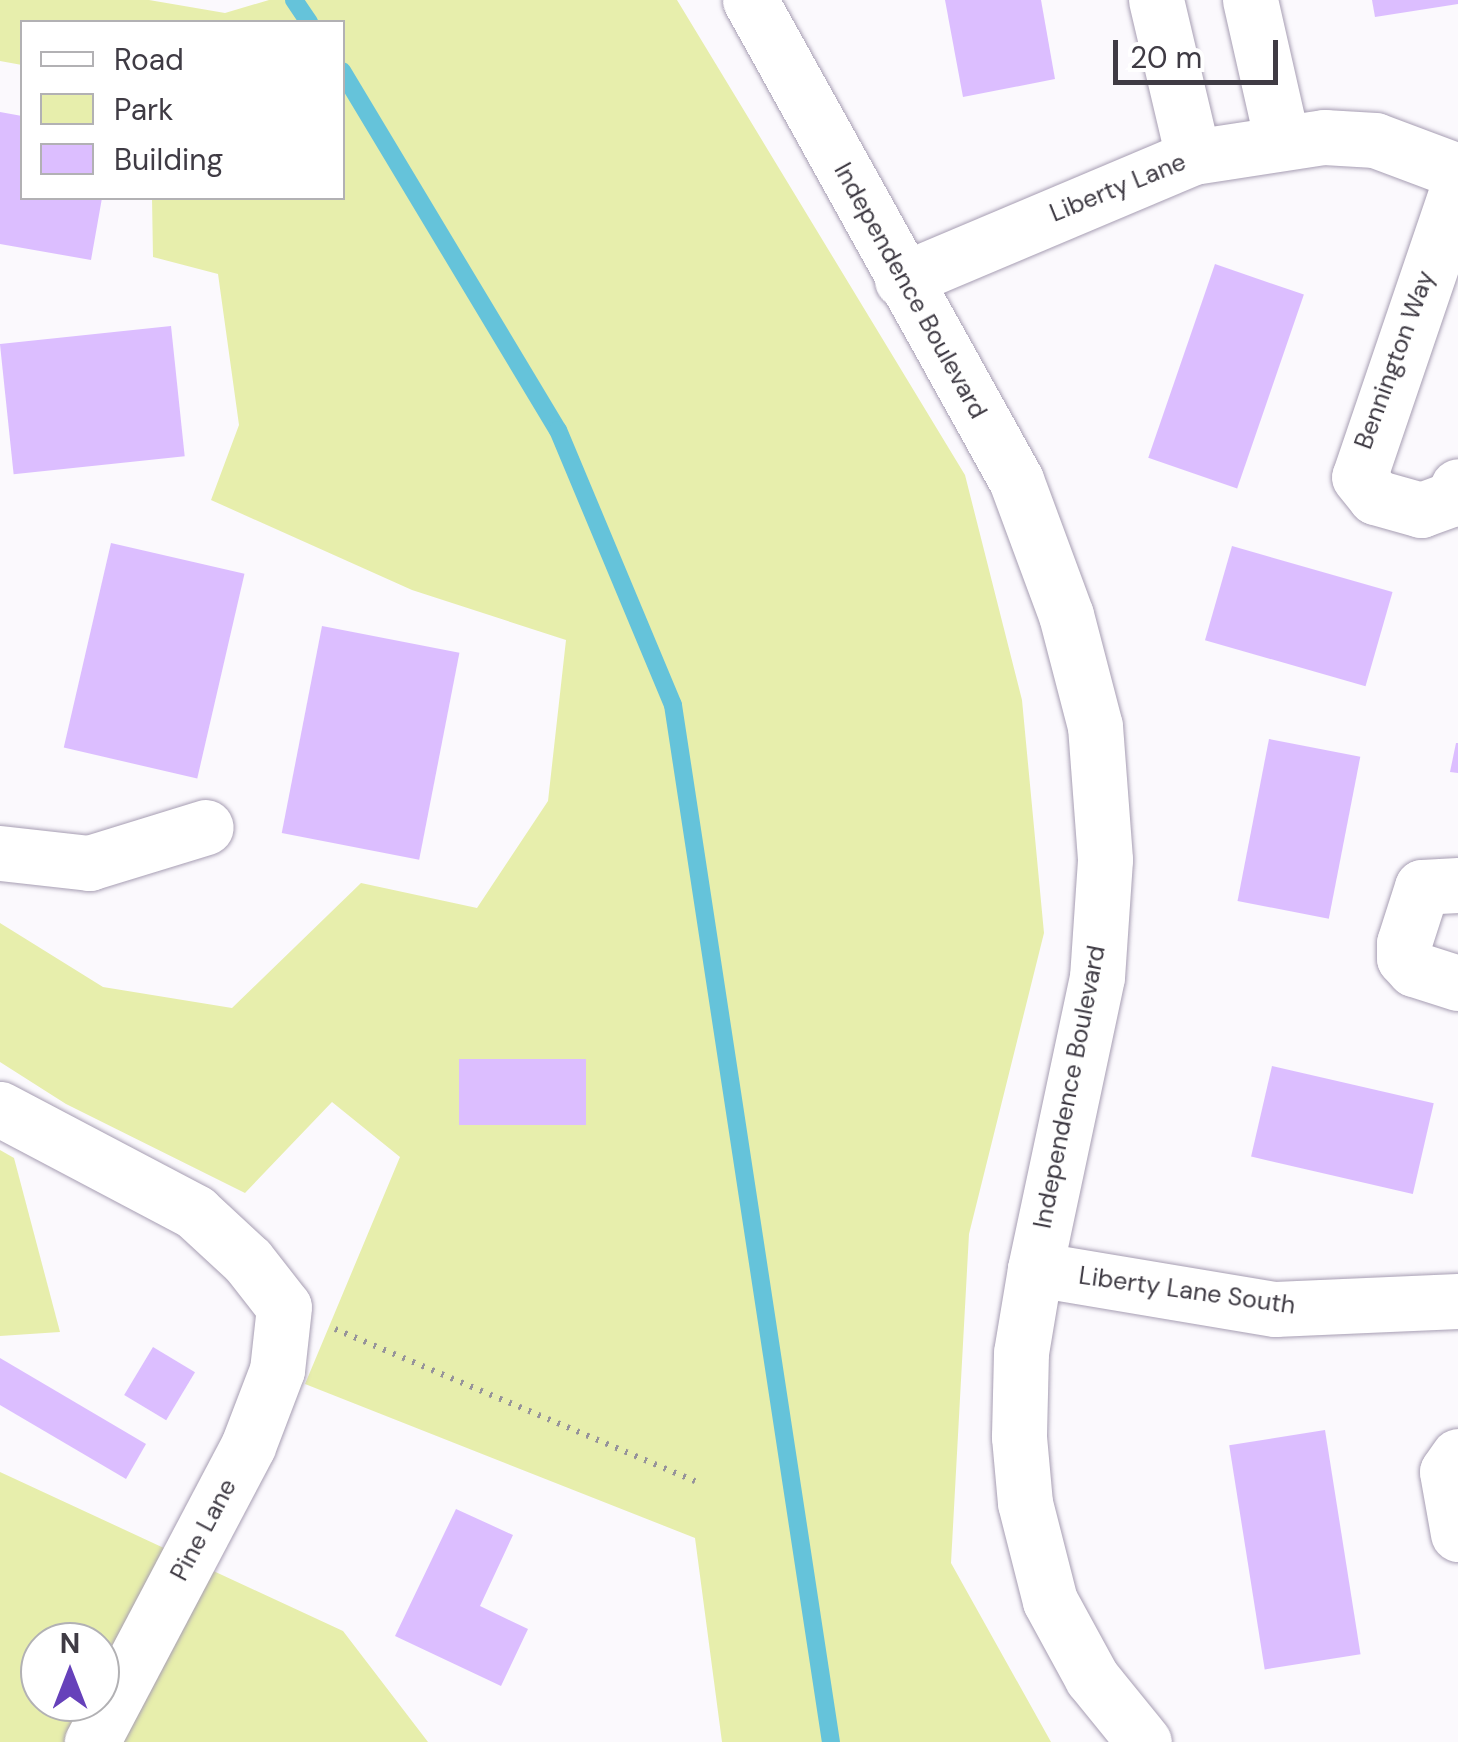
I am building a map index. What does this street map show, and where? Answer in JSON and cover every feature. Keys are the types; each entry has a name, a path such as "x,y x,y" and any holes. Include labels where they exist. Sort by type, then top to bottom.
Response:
{"street":[{"name":"Independence Boulevard","path":"750,0 1016,480 1066,615 1095,726 1105,860 1097,976 1021,1353 1025,1502 1050,1601 1092,1678 1144,1742"},
{"path":"1156,0 1193,156"},
{"path":"1250,0 1282,141"},
{"name":"Liberty Lane","path":"902,280 1193,156 1282,141 1375,140 1458,171"},
{"name":"Bennington Way","path":"1458,187 1358,477 1375,497 1422,510 1452,499 1458,486"},
{"path":"0,853 90,863 206,827"},
{"path":"1458,884 1422,888 1404,943 1404,958 1414,969 1458,982"},
{"path":"0,1110 195,1212 248,1262 284,1307"},
{"name":"Liberty Lane South","path":"1035,1269 1276,1309 1456,1313"},
{"name":"Pine Lane","path":"92,1742 248,1446 277,1370 284,1307"},
{"path":"1458,1456 1447,1472 1458,1534"}],"path":[{"path":"284,1307 695,1481"}],"green space":[{"path":"0,0 149,0 225,13 269,0 677,0 965,475 1022,700 1044,933 969,1234 951,1563 1051,1742 722,1742 695,1538 305,1384 400,1157 332,1102 245,1193 66,1104 0,1062 0,923 103,987 232,1008 361,883 477,908 548,801 566,640 412,590 211,500 239,425 218,274 153,257 152,200 345,200 345,20 20,20 20,65 0,61"},
{"path":"0,1150 14,1158 60,1332 0,1336"},
{"path":"0,1472 343,1631 428,1742 0,1742"}],"building":[{"path":"945,0 1041,0 1055,79 963,97"},
{"path":"1372,0 1458,0 1458,4 1375,17"},
{"path":"0,112 20,116 20,200 102,200 91,260 0,244"},
{"path":"1215,264 1304,295 1237,488 1148,458"},
{"path":"171,326 185,456 14,474 0,344"},
{"path":"111,543 244,574 197,778 64,748"},
{"path":"1232,546 1393,592 1366,686 1205,640"},
{"path":"322,626 459,653 419,860 282,833"},
{"path":"1269,739 1360,757 1329,919 1238,901"},
{"path":"1458,743 1458,773 1450,772"},
{"path":"459,1059 586,1059 586,1125 459,1125"},
{"path":"1272,1066 1434,1103 1413,1194 1251,1157"},
{"path":"153,1347 195,1372 166,1420 124,1395"},
{"path":"0,1358 146,1444 126,1479 0,1405"},
{"path":"1325,1430 1361,1654 1265,1669 1229,1445"},
{"path":"456,1509 513,1535 480,1606 528,1629 501,1686 395,1636"}],"waterway":[{"path":"294,0 308,20"},
{"path":"345,76 558,430 673,705 831,1742"}]}
